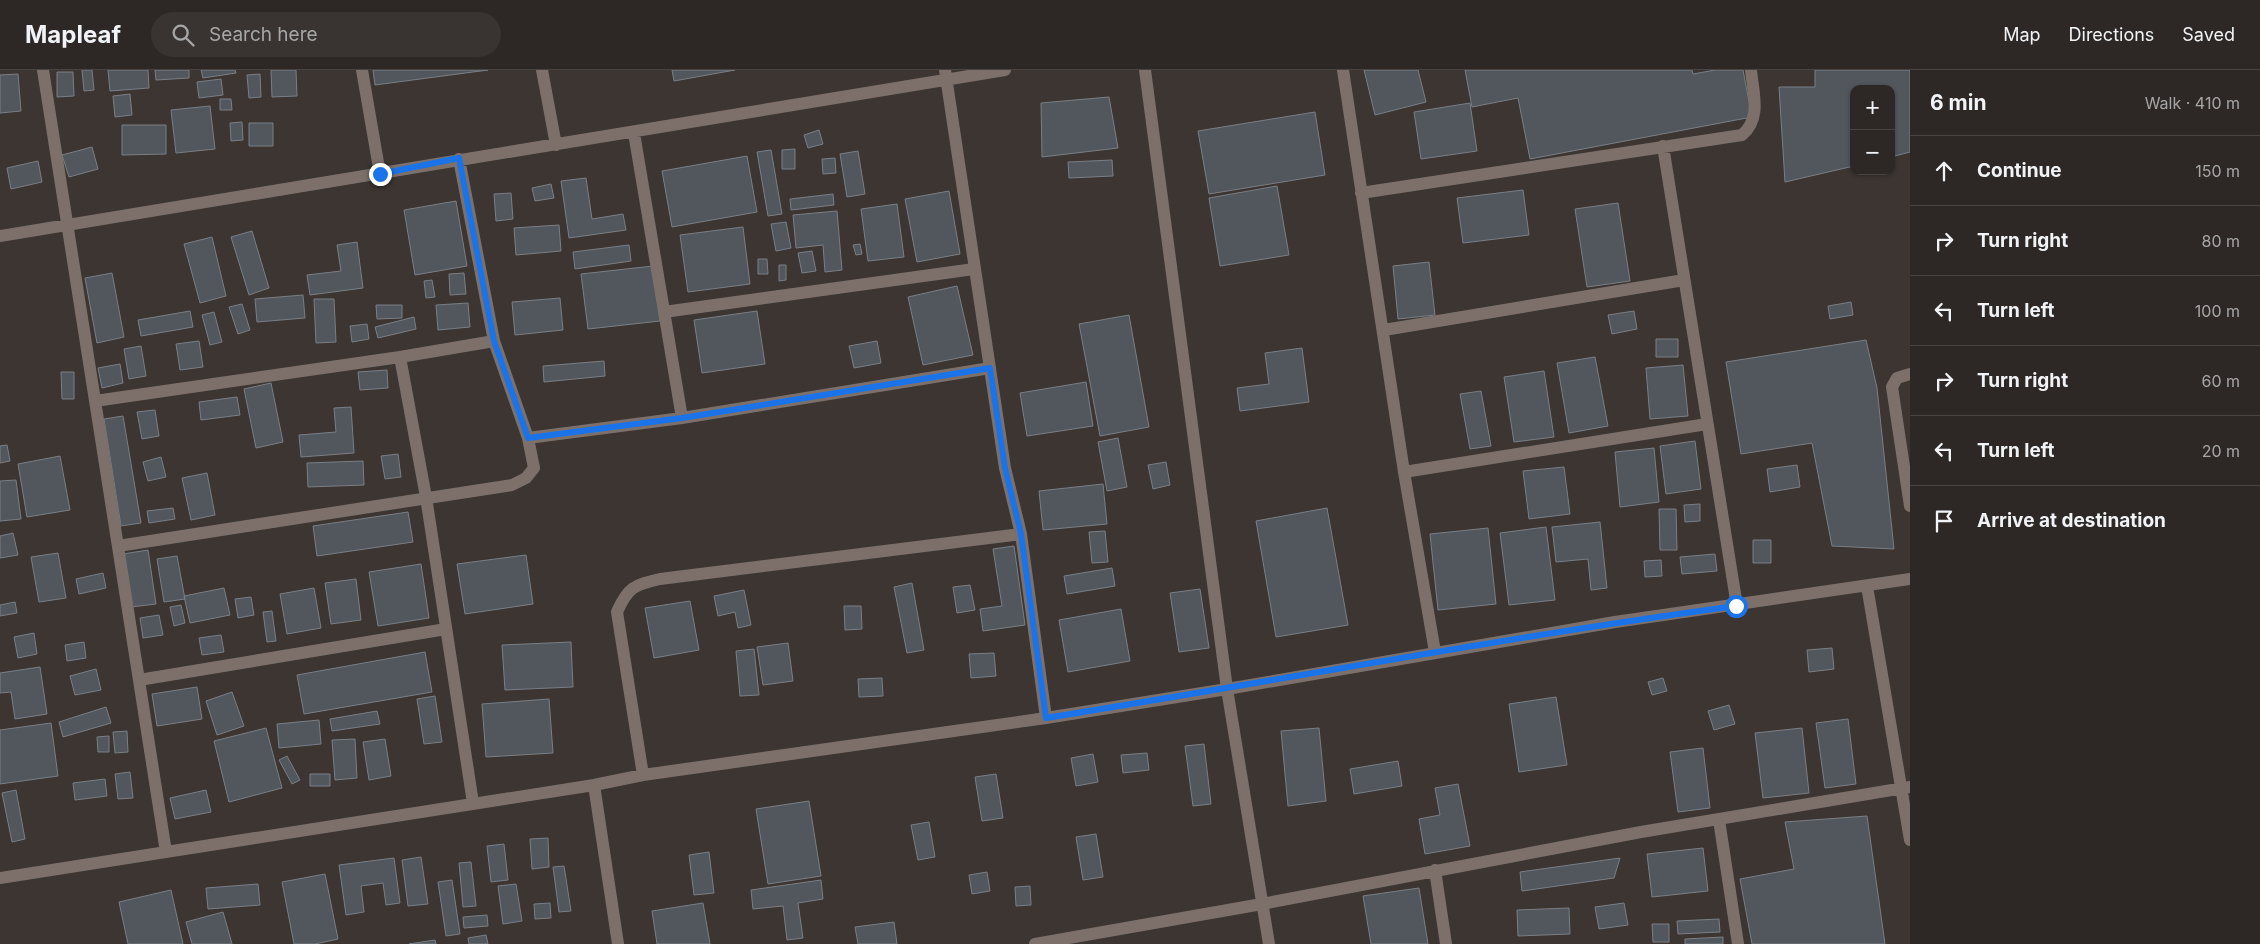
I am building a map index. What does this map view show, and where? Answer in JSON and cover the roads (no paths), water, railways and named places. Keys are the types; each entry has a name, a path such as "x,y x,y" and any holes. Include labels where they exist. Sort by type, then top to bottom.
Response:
{"street":[{"path":"43,70 166,852"},
{"path":"362,70 380,174"},
{"path":"542,70 556,145"},
{"path":"0,236 380,174 459,158 634,133 946,75 1005,70"},
{"path":"1145,70 1227,689 1269,944"},
{"path":"1343,70 1384,330 1404,472 1435,652"},
{"path":"1362,193 1742,135 1756,117 1751,70"},
{"path":"946,75 1005,468 1021,534 1046,718"},
{"path":"634,133 682,418"},
{"path":"1663,146 1736,606"},
{"path":"118,546 512,485 526,478 534,468 528,438 494,341 459,158"},
{"path":"664,312 974,269"},
{"path":"1384,330 1684,280"},
{"path":"95,401 400,357 494,341"},
{"path":"400,357 426,497 473,803"},
{"path":"528,438 682,418 990,368"},
{"path":"1910,374 1897,378 1892,387 1910,506"},
{"path":"1404,472 1707,424"},
{"path":"644,775 617,612 625,594 637,584 660,579 1021,534"},
{"path":"0,878 594,785 644,775 1046,718 1227,689 1615,622 1736,606 1910,579"},
{"path":"1867,586 1906,788 1910,840"},
{"path":"139,680 446,629"},
{"path":"594,785 618,944"},
{"path":"1035,944 1084,941 1435,870 1642,832 1906,788"},
{"path":"1719,820 1738,944"},
{"path":"1435,870 1446,944"}]}
